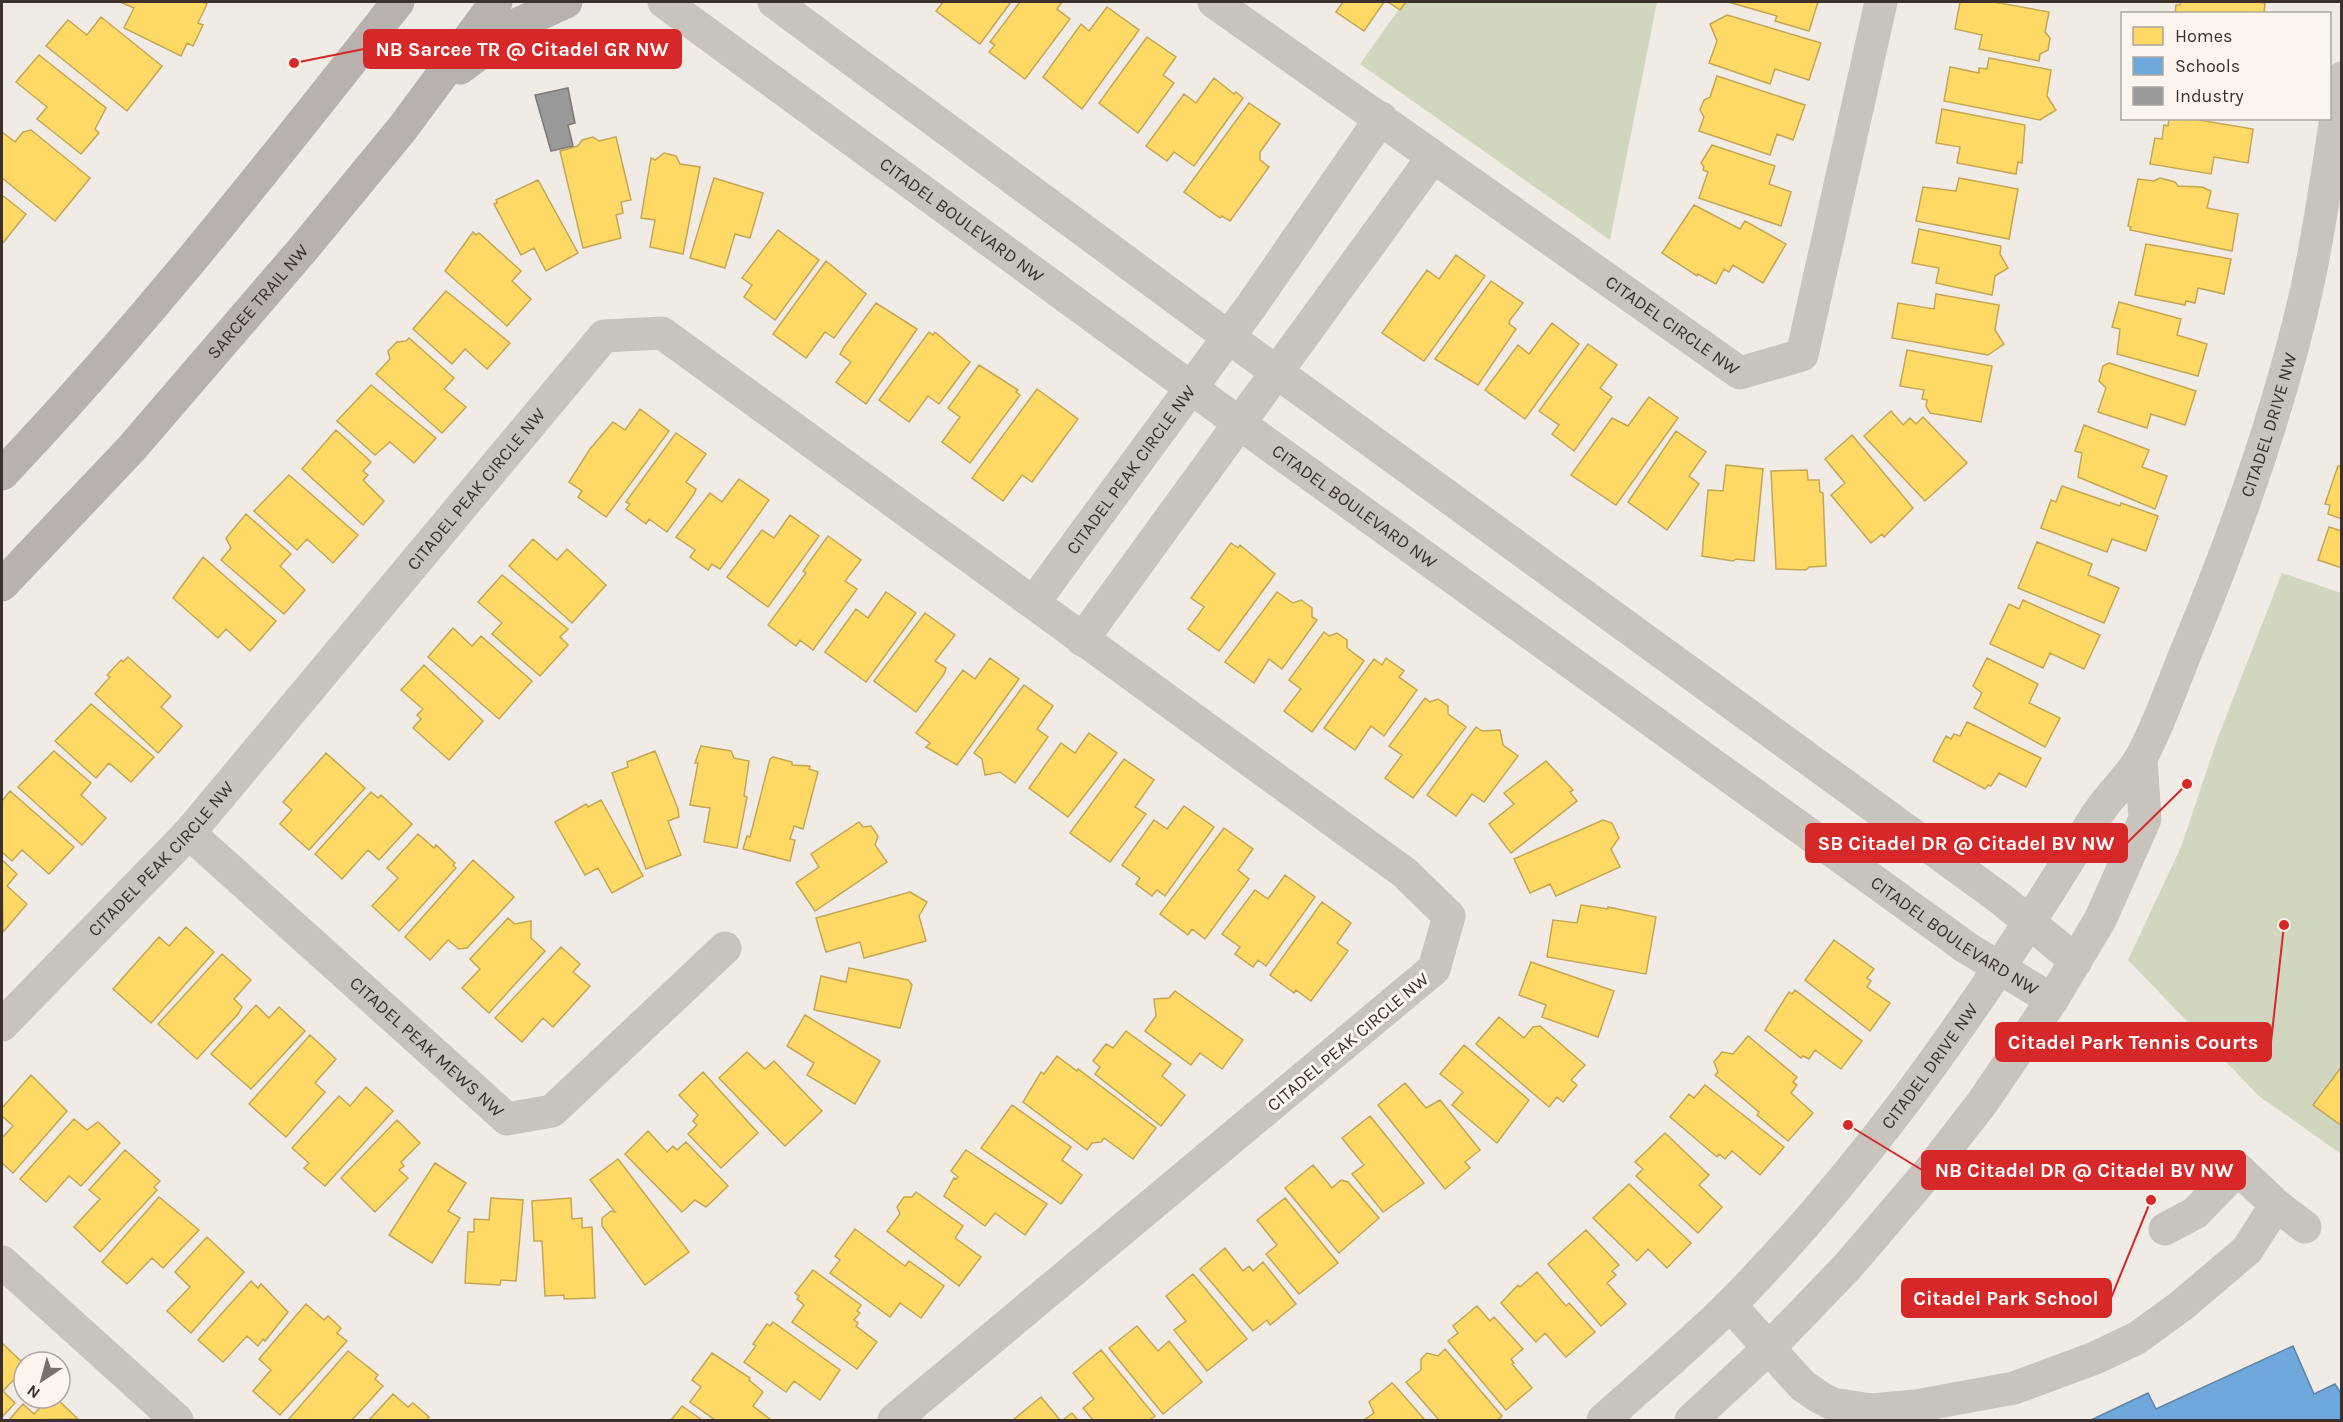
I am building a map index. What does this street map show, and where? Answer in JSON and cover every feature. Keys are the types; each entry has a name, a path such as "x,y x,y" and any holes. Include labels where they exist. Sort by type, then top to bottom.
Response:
{"main road":[{"path":"2,474 78,394 243,198 398,2"},
{"name":"SARCEE TRAIL NW","path":"2,585 131,449 304,248 430,90 496,2"},
{"path":"430,90 520,22 566,2"}],"street":[{"name":"CITADEL BOULEVARD NW","path":"664,2 1239,423 1967,948 2052,1000"},
{"path":"774,2 1277,373 2030,922 2076,961"},
{"name":"CITADEL CIRCLE NW","path":"1214,2 1740,373 1802,355 1881,2"},
{"name":"CITADEL DRIVE NW","path":"1603,1420 1730,1305 1805,1223 1882,1130 1941,1055 2030,922 2104,803 2141,758 2209,596 2278,398 2307,288 2342,78"},
{"path":"1227,336 1252,305 1381,118"},
{"path":"1082,640 1433,157"},
{"name":"CITADEL PEAK CIRCLE NW","path":"2,1025 189,833 604,336 662,333 1405,873 1449,916 1434,969 894,1420"},
{"name":"CITADEL PEAK CIRCLE NW","path":"1034,602 1227,336"},
{"name":"CITADEL DRIVE NW","path":"1690,1420 1769,1348 1848,1266 1930,1170 1982,1103 2052,1000 2100,920 2145,819 2141,758"},
{"name":"CITADEL PEAK MEWS NW","path":"189,833 507,1119 552,1112 725,948"},
{"path":"2165,1229 2195,1213 2238,1169 2276,1205 2305,1227"},
{"path":"1730,1305 1803,1386 1833,1404 1871,1410 1894,1408 2014,1388 2095,1358 2137,1338 2181,1306 2247,1250 2276,1205"},
{"path":"2,1262 177,1420"}],"green space":[{"path":"1404,2 1657,2 1610,240 1360,64"},
{"path":"2282,573 2341,593 2341,1154 2259,1096 2128,960 2181,847 2217,740"}],"building: Homes":[{"path":"120,2 202,2 207,4 198,23 203,25 193,46 187,43 181,56 124,28 134,8"},
{"path":"943,2 1011,2 980,44 936,11"},
{"path":"1020,2 1062,2 1057,9 1070,19 1025,79 989,52 995,45 990,42"},
{"path":"1343,2 1384,2 1364,31 1336,12"},
{"path":"1388,2 1406,2 1400,10"},
{"path":"1728,2 1818,2 1809,31 1775,21 1777,16"},
{"path":"1960,2 1994,2 2049,12 2045,32 2050,38 2048,50 2040,54 2039,61 1979,49 1982,35 1955,29"},
{"path":"2180,2 2265,3 2264,12 2175,12 2176,5 2180,5"},
{"path":"1107,7 1139,30 1082,109 1043,77 1081,24 1089,31"},
{"path":"1727,15 1821,43 1809,80 1775,69 1770,84 1709,63 1717,41 1710,24"},
{"path":"101,17 162,66 127,111 46,46 68,20 87,35"},
{"path":"1147,37 1176,57 1163,75 1174,83 1138,133 1099,103"},
{"path":"39,55 106,108 95,129 99,133 81,154 37,119 47,107 16,82"},
{"path":"1989,58 2051,70 2047,96 2056,110 2040,120 1944,101 1950,67 1979,73 1979,68 1987,69"},
{"path":"1717,76 1805,105 1793,140 1777,134 1770,155 1699,131 1704,117 1700,110 1704,100 1710,97"},
{"path":"1214,78 1234,94 1236,92 1243,98 1194,166 1174,152 1167,161 1146,146 1184,94 1196,103"},
{"path":"1249,103 1280,124 1260,152 1260,160 1269,167 1230,221 1222,216 1220,218 1184,192"},
{"path":"1942,109 2025,125 2022,163 2018,162 2016,174 1957,163 1960,147 1936,143"},
{"path":"2169,120 2199,120 2253,129 2248,163 2214,157 2211,174 2150,164 2155,138 2162,139 2164,125 2168,126"},
{"path":"31,130 90,178 55,221 2,178 2,132 15,142 23,132"},
{"path":"593,137 599,141 616,137 631,200 621,202 623,213 616,215 621,238 583,248 560,151 578,146 582,140"},
{"path":"1712,145 1775,166 1769,184 1791,192 1781,226 1699,198 1708,172 1703,170 1701,163"},
{"path":"664,153 676,156 680,164 700,167 683,254 650,247 655,220 641,218 651,158 655,160"},
{"path":"714,178 763,193 750,238 735,234 725,268 690,258"},
{"path":"1959,178 2018,189 2009,239 1916,221 1923,187 1956,191"},
{"path":"2160,178 2175,182 2178,186 2202,187 2211,191 2207,208 2238,214 2232,251 2130,230 2131,227 2128,226 2138,179 2154,181"},
{"path":"538,180 578,253 546,271 534,248 521,255 494,204 497,203 496,200"},
{"path":"2,195 26,214 2,244"},
{"path":"1694,205 1740,229 1745,221 1786,244 1763,283 1733,265 1729,272 1724,269 1716,284 1698,274 1697,276 1662,253"},
{"path":"1919,229 2001,246 2000,254 2008,268 1995,276 1992,295 1936,283 1939,268 1912,263"},
{"path":"778,230 819,260 775,320 744,297 752,285 742,278"},
{"path":"473,232 476,235 479,233 521,271 512,281 531,299 507,326 445,271"},
{"path":"2146,244 2231,259 2224,294 2198,288 2195,303 2186,301 2185,305 2135,295"},
{"path":"1456,255 1485,276 1424,361 1382,333 1427,270 1439,279"},
{"path":"826,261 866,294 834,338 825,332 806,358 773,334"},
{"path":"1491,281 1523,303 1510,320 1509,324 1516,329 1478,385 1435,359"},
{"path":"446,291 510,343 487,369 465,349 452,364 413,329"},
{"path":"1936,294 1999,305 1995,330 2004,344 1988,355 1892,338 1898,303 1934,309"},
{"path":"2119,302 2181,319 2177,335 2207,344 2198,376 2117,354 2120,329 2112,327"},
{"path":"876,303 917,329 866,404 836,382 851,362 840,354"},
{"path":"1552,323 1579,344 1525,419 1485,390 1518,345 1529,354"},
{"path":"929,332 933,335 935,332 970,362 939,404 928,396 909,422 879,400"},
{"path":"409,338 454,378 444,389 466,407 442,433 376,374 390,359 388,351 397,342 406,341"},
{"path":"1588,344 1617,365 1600,388 1612,397 1574,451 1552,434 1559,425 1539,411"},
{"path":"1907,350 1992,366 1981,422 1930,413 1926,406 1927,400 1922,399 1924,390 1900,386"},
{"path":"2109,363 2196,391 2185,425 2151,414 2147,428 2098,412 2106,388 2099,381 2103,366"},
{"path":"979,365 1018,390 1016,392 1020,395 970,463 942,442 960,417 948,408"},
{"path":"371,385 436,438 414,463 390,442 375,455 337,421"},
{"path":"1037,389 1078,419 1032,482 1022,475 1003,501 972,478"},
{"path":"1649,397 1678,418 1616,505 1571,475 1612,418 1628,426"},
{"path":"640,409 669,431 606,517 578,497 582,491 569,482 590,449 613,422 625,430"},
{"path":"1891,411 1903,425 1910,418 1916,424 1923,417 1967,463 1925,501 1864,436"},
{"path":"2084,425 2149,450 2142,467 2167,476 2155,509 2078,477 2082,453 2075,451"},
{"path":"336,430 371,462 363,471 368,475 363,480 384,501 363,525 302,469"},
{"path":"1676,431 1706,452 1689,476 1699,484 1667,530 1628,502"},
{"path":"676,433 706,454 686,482 696,489 694,494 667,532 649,519 646,524 626,509 630,504 626,502"},
{"path":"1852,435 1913,508 1884,537 1882,534 1871,543 1831,495 1845,483 1825,459"},
{"path":"1726,465 1763,469 1754,561 1736,559 1733,561 1702,556 1708,490 1723,491"},
{"path":"2338,466 2342,467 2342,519 2328,514 2330,505 2325,504"},
{"path":"1807,470 1808,480 1819,480 1820,492 1823,493 1826,566 1809,567 1806,570 1776,569 1771,471"},
{"path":"289,475 358,535 333,563 307,539 297,550 254,511"},
{"path":"739,479 769,500 720,569 712,564 708,570 690,557 695,550 676,537 710,493 722,502"},
{"path":"2062,486 2158,516 2146,551 2112,539 2107,552 2041,528 2051,500 2056,502"},
{"path":"246,514 291,554 280,566 305,590 284,614 221,560 231,548 226,538"},
{"path":"790,515 819,536 768,607 727,577 762,530 774,538"},
{"path":"2329,527 2342,531 2342,568 2318,560"},
{"path":"828,536 861,560 845,581 857,589 813,650 800,640 796,646 768,625 806,573 803,571"},
{"path":"533,539 557,560 567,549 606,585 572,623 509,566"},
{"path":"2037,542 2092,564 2088,575 2119,588 2104,623 2018,588"},
{"path":"1231,543 1238,548 1240,545 1275,574 1219,651 1188,629 1204,607 1191,598"},
{"path":"203,557 276,621 250,651 226,629 218,638 173,598"},
{"path":"502,575 568,629 560,637 568,645 540,676 492,634 502,623 478,602"},
{"path":"886,592 916,613 866,682 825,652 856,609 868,618"},
{"path":"1277,592 1293,603 1301,600 1312,608 1312,617 1317,620 1282,669 1269,659 1254,683 1225,662"},
{"path":"2023,600 2100,635 2084,669 2050,653 2043,668 1990,644 2009,604 2019,609"},
{"path":"925,613 955,635 935,661 946,668 944,674 916,712 874,681"},
{"path":"453,628 472,646 481,636 532,681 499,719 428,657"},
{"path":"1324,632 1329,636 1337,633 1347,640 1347,648 1364,661 1312,732 1284,711 1301,689 1289,680"},
{"path":"128,657 171,696 161,707 182,726 158,753 95,694 110,677 107,675 121,660 123,662"},
{"path":"990,658 1019,679 957,765 926,747 930,743 916,733 963,670 975,679"},
{"path":"1386,658 1404,671 1399,677 1417,690 1384,736 1371,726 1355,750 1324,728 1374,659 1382,665"},
{"path":"1987,658 2038,684 2029,703 2060,718 2045,747 1974,708 1982,693 1973,686"},
{"path":"424,665 483,721 449,760 413,728 421,719 417,715 423,709 401,690"},
{"path":"1024,685 1053,706 1037,729 1048,737 1015,783 1000,772 985,775 982,759 974,753"},
{"path":"1425,698 1430,702 1438,699 1448,706 1448,714 1466,727 1413,798 1385,778 1402,755 1389,746"},
{"path":"91,704 154,757 131,782 109,763 96,778 55,741"},
{"path":"1967,722 2041,758 2026,787 1999,773 1991,786 1988,785 1985,789 1933,761 1946,736 1951,739 1954,734 1960,736"},
{"path":"1476,727 1482,731 1500,730 1503,745 1518,756 1484,802 1472,794 1456,816 1427,795"},
{"path":"1089,733 1117,753 1068,817 1029,788 1061,743 1075,753"},
{"path":"701,746 731,751 734,758 749,761 744,796 747,797 737,848 704,842 710,808 690,805 698,763 695,763"},
{"path":"54,751 91,783 81,795 106,818 82,845 18,787"},
{"path":"655,751 678,809 679,817 668,821 681,855 646,869 612,773 628,767 627,762"},
{"path":"326,753 365,788 309,850 280,824 292,810 283,802"},
{"path":"773,757 792,762 792,765 810,766 809,769 818,772 803,829 794,826 790,839 795,840 790,861 743,849 747,836 750,837 770,759"},
{"path":"1124,759 1154,780 1135,807 1146,814 1110,862 1070,833"},
{"path":"1546,761 1573,790 1570,792 1577,801 1511,853 1489,824 1514,804 1504,793"},
{"path":"10,791 74,847 49,874 22,850 12,861 2,852 2,801"},
{"path":"371,792 378,798 381,795 412,824 379,860 368,850 342,879 315,854"},
{"path":"601,800 643,876 612,893 598,868 585,875 555,822 586,804 588,807"},
{"path":"1184,806 1214,827 1165,896 1157,890 1152,896 1136,884 1140,878 1122,865 1154,820 1167,829"},
{"path":"1603,820 1612,823 1619,838 1611,849 1620,867 1556,896 1550,884 1530,893 1514,859"},
{"path":"859,822 863,827 871,826 878,836 875,845 887,862 815,911 796,883 819,867 811,854"},
{"path":"1224,828 1253,849 1238,870 1249,879 1205,939 1192,929 1188,935 1160,914"},
{"path":"418,834 434,848 436,845 455,863 453,865 456,868 399,931 372,906 398,878 387,868"},
{"path":"2,860 17,874 7,886 27,904 3,932"},
{"path":"473,860 514,897 467,948 459,949 448,940 430,960 405,937"},
{"path":"1285,875 1315,897 1266,966 1258,960 1253,967 1235,954 1240,947 1222,934 1255,890 1268,899"},
{"path":"910,892 927,902 919,916 926,941 864,958 860,942 826,952 816,918"},
{"path":"1322,902 1351,923 1337,943 1348,951 1311,1001 1296,990 1294,993 1270,975"},
{"path":"1581,905 1608,909 1608,907 1656,917 1646,974 1547,957 1553,920 1577,923"},
{"path":"508,918 515,924 531,921 531,938 545,951 489,1013 462,988 480,969 470,959"},
{"path":"186,927 214,952 151,1023 113,989 159,937 169,946"},
{"path":"1834,940 1874,969 1867,978 1871,981 1867,987 1890,1003 1870,1031 1805,980"},
{"path":"561,947 580,964 573,972 590,986 553,1027 543,1018 522,1042 495,1018"},
{"path":"222,954 251,980 234,999 242,1007 238,1014 197,1059 158,1024"},
{"path":"1531,962 1614,991 1598,1037 1542,1017 1546,1005 1519,995"},
{"path":"849,968 908,980 912,985 900,1028 814,1010 821,976 846,982"},
{"path":"1795,990 1862,1041 1841,1069 1815,1050 1809,1059 1803,1056 1801,1058 1765,1030 1789,992 1792,994"},
{"path":"1175,991 1243,1040 1222,1069 1200,1053 1191,1065 1145,1031 1156,1016 1154,999 1169,998"},
{"path":"256,1005 269,1018 279,1007 305,1031 251,1089 211,1054"},
{"path":"805,1015 880,1061 855,1104 807,1075 814,1063 787,1046"},
{"path":"1499,1017 1524,1038 1533,1027 1540,1026 1585,1065 1571,1080 1577,1085 1563,1102 1557,1097 1549,1107 1476,1044"},
{"path":"1126,1031 1171,1064 1162,1076 1185,1095 1161,1126 1095,1074 1100,1067 1093,1061 1106,1044 1113,1048"},
{"path":"310,1035 336,1059 315,1083 325,1092 286,1137 249,1104"},
{"path":"1748,1036 1797,1077 1793,1082 1797,1085 1791,1093 1813,1113 1788,1141 1757,1115 1759,1112 1715,1075 1718,1072 1714,1062 1722,1052 1733,1054"},
{"path":"1464,1045 1529,1100 1497,1143 1452,1105 1463,1092 1440,1074"},
{"path":"747,1052 765,1069 774,1061 822,1111 785,1146 719,1078"},
{"path":"1057,1056 1077,1071 1078,1069 1156,1128 1133,1159 1104,1138 1101,1142 1092,1143 1087,1150 1023,1102 1041,1072 1044,1074"},
{"path":"2342,1066 2342,1126 2313,1105"},
{"path":"703,1072 758,1133 721,1168 688,1134 697,1125 693,1121 698,1115 679,1095"},
{"path":"31,1075 67,1111 13,1173 2,1163 2,1138 13,1126 2,1116 2,1108"},
{"path":"1405,1083 1426,1108 1440,1100 1480,1150 1465,1162 1470,1168 1445,1189 1378,1105"},
{"path":"1705,1085 1784,1147 1760,1175 1732,1151 1725,1159 1719,1154 1717,1157 1670,1117 1689,1094 1694,1098"},
{"path":"366,1087 393,1111 325,1186 304,1168 309,1163 292,1148 339,1096 350,1106"},
{"path":"1012,1105 1071,1147 1062,1160 1082,1175 1061,1204 981,1148"},
{"path":"1370,1116 1424,1183 1383,1212 1352,1174 1364,1165 1342,1138"},
{"path":"74,1119 87,1130 98,1122 120,1143 81,1186 69,1176 46,1202 20,1179"},
{"path":"397,1120 420,1143 401,1162 404,1166 399,1170 408,1178 375,1212 341,1178"},
{"path":"648,1131 667,1152 673,1146 677,1150 686,1142 728,1186 706,1207 695,1200 682,1212 625,1154"},
{"path":"1665,1133 1709,1175 1699,1185 1722,1207 1698,1233 1636,1176 1643,1169 1635,1162"},
{"path":"125,1150 160,1181 154,1187 157,1190 100,1252 74,1227 100,1199 89,1190"},
{"path":"966,1150 1047,1204 1025,1235 995,1213 985,1226 944,1196 954,1178 958,1177 951,1171"},
{"path":"618,1159 689,1252 645,1285 602,1226 602,1218 611,1211 615,1212 590,1180"},
{"path":"435,1163 466,1183 448,1211 460,1218 432,1263 389,1235"},
{"path":"1313,1165 1332,1188 1341,1180 1348,1182 1379,1218 1339,1253 1285,1188"},
{"path":"1629,1184 1691,1243 1667,1268 1648,1249 1637,1261 1593,1218"},
{"path":"916,1192 963,1226 955,1238 981,1257 959,1286 887,1231 900,1214 897,1207 904,1197 912,1197"},
{"path":"159,1197 199,1230 163,1268 152,1258 127,1284 102,1262"},
{"path":"491,1198 523,1200 516,1281 501,1280 500,1285 465,1283 468,1232 474,1232 474,1219 489,1220"},
{"path":"571,1198 572,1219 582,1218 582,1228 592,1227 595,1298 564,1299 564,1295 545,1296 542,1241 534,1241 532,1201"},
{"path":"1285,1198 1338,1263 1299,1294 1266,1254 1277,1245 1257,1220"},
{"path":"855,1229 905,1266 909,1261 944,1286 921,1318 900,1303 890,1317 830,1273 840,1260 835,1256"},
{"path":"1586,1230 1619,1265 1612,1271 1616,1275 1607,1283 1626,1304 1601,1326 1548,1264"},
{"path":"207,1237 244,1272 191,1333 167,1311 190,1287 175,1272"},
{"path":"1225,1248 1243,1271 1249,1266 1253,1271 1263,1262 1296,1304 1270,1325 1267,1320 1253,1331 1200,1269"},
{"path":"813,1270 861,1305 857,1311 860,1313 854,1320 858,1323 856,1326 877,1342 857,1369 792,1322 804,1305 797,1299 799,1296 795,1293"},
{"path":"1537,1272 1566,1306 1569,1303 1595,1332 1566,1357 1545,1333 1536,1342 1501,1303 1518,1285 1520,1287"},
{"path":"1193,1274 1247,1339 1207,1371 1174,1330 1186,1321 1166,1296"},
{"path":"251,1281 258,1288 261,1284 288,1312 265,1341 263,1339 258,1346 247,1336 223,1362 198,1340"},
{"path":"306,1304 324,1320 328,1316 341,1328 337,1333 347,1341 280,1415 253,1391 271,1370 259,1359"},
{"path":"1477,1306 1490,1321 1494,1317 1523,1349 1511,1359 1514,1363 1512,1364 1532,1388 1506,1410 1448,1341 1458,1333 1453,1326"},
{"path":"773,1322 840,1370 820,1400 794,1381 786,1392 744,1362 756,1346 753,1344 767,1324 770,1326"},
{"path":"1137,1326 1158,1351 1169,1341 1202,1382 1163,1414 1109,1348"},
{"path":"2,1343 12,1353 12,1382 3,1391 12,1400 12,1406 2,1417"},
{"path":"1445,1349 1502,1416 1497,1420 1439,1420 1406,1382 1421,1370 1421,1359 1427,1353 1438,1356"},
{"path":"1101,1350 1155,1416 1149,1420 1093,1420 1083,1408 1094,1399 1073,1373"},
{"path":"348,1351 378,1375 375,1379 383,1386 352,1420 288,1420"},
{"path":"712,1353 750,1378 749,1380 763,1392 753,1406 771,1420 715,1420 690,1402 701,1387 692,1380"},
{"path":"1392,1383 1425,1420 1364,1420 1374,1413 1369,1402"},
{"path":"393,1394 408,1407 413,1403 429,1417 426,1420 369,1420"},
{"path":"1041,1397 1060,1420 1013,1420"},
{"path":"682,1406 702,1420 671,1420"},
{"path":"18,1410 30,1410 34,1414 38,1410 69,1410 78,1419 9,1420"},
{"path":"1072,1413 1078,1420 1063,1420"}],"building: Schools":[{"path":"2293,1346 2314,1394 2335,1384 2342,1395 2342,1420 2091,1420 2148,1393 2156,1409"}],"building: Industry":[{"path":"568,88 575,123 568,125 573,146 551,151 535,95"}],"place":[{"name":"NB Sarcee TR @ Citadel GR NW","path":"294,63"},
{"name":"SB Citadel DR @ Citadel BV NW","path":"2187,784"},
{"name":"Citadel Park Tennis Courts","path":"2284,925"},
{"name":"NB Citadel DR @ Citadel BV NW","path":"1848,1125"},
{"name":"Citadel Park School","path":"2151,1200"}]}
